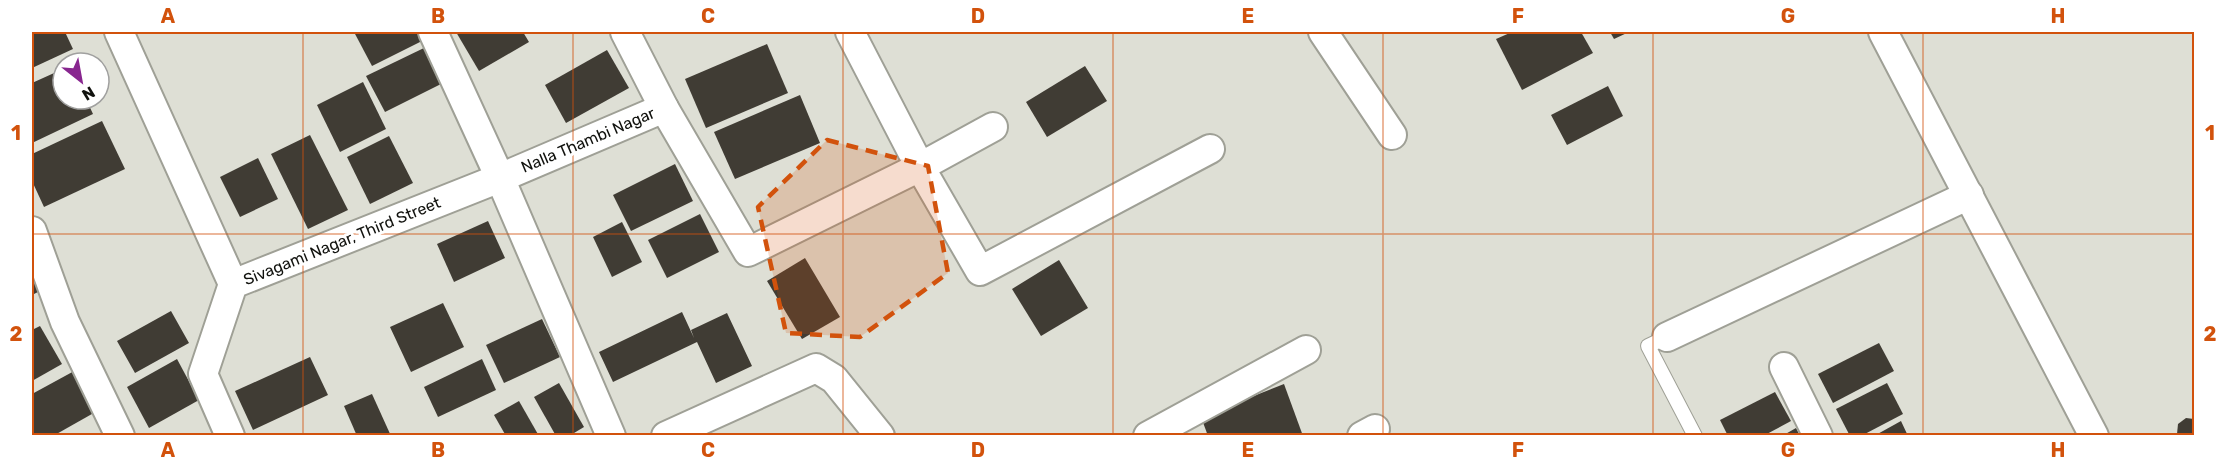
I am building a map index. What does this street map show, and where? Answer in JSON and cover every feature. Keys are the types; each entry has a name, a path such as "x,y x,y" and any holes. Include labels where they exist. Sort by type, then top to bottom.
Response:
{"street":[{"path":"119,32 233,284"},
{"path":"433,32 501,178 611,435"},
{"name":"Nalla Thambi Nagar","path":"501,178 664,108 625,32"},
{"path":"850,32 920,166 980,271 1210,149"},
{"path":"1323,32 1392,135"},
{"path":"1883,32 2094,435"},
{"path":"664,108 748,252 993,127"},
{"name":"Sivagami Nagar, Third Street","path":"230,435 203,374 233,284 501,178"},
{"path":"1667,337 1969,195"},
{"path":"32,231 65,322 120,435"},
{"path":"1149,435 1306,350"},
{"path":"1784,367 1818,435"},
{"path":"666,435 816,368 834,379 880,435"}],"lane":[{"path":"1667,337 1648,346 1695,435"}],"highlighted area":[{"path":"827,140 928,166 948,273 860,337 786,333 758,207"}],"building":[{"path":"32,32 65,32 73,49 51,51 51,59 32,68"},
{"path":"354,32 423,32 426,39 372,66"},
{"path":"456,32 523,32 529,42 479,71"},
{"path":"1512,32 1581,32 1593,53 1522,90 1496,39"},
{"path":"1610,32 1629,32 1614,39"},
{"path":"767,44 788,93 706,128 685,79"},
{"path":"426,47 443,83 385,112 366,76"},
{"path":"607,50 629,88 566,123 545,85"},
{"path":"1085,66 1107,101 1047,137 1026,102"},
{"path":"51,74 51,111 92,111 93,114 32,143 32,83"},
{"path":"363,82 386,129 340,152 317,105"},
{"path":"1608,86 1623,116 1567,145 1551,115"},
{"path":"800,95 820,143 735,179 714,132"},
{"path":"102,121 125,169 44,207 32,181 32,154"},
{"path":"310,135 348,210 308,229 271,154"},
{"path":"389,136 413,183 370,204 347,157"},
{"path":"258,158 278,199 240,217 220,177"},
{"path":"675,164 693,201 631,231 613,195"},
{"path":"700,214 719,252 667,278 648,240"},
{"path":"488,221 505,258 454,282 437,244"},
{"path":"622,222 642,262 612,277 593,237"},
{"path":"805,258 840,317 802,339 767,281"},
{"path":"1059,260 1088,308 1041,336 1012,289"},
{"path":"32,271 42,290 32,295"},
{"path":"443,303 464,347 411,372 390,327"},
{"path":"171,311 189,343 135,373 117,341"},
{"path":"682,312 694,338 691,330 727,313 752,366 716,383 697,342 613,382 599,352"},
{"path":"542,319 560,357 504,383 486,345"},
{"path":"40,326 62,364 32,381 32,330"},
{"path":"1879,343 1894,371 1833,403 1818,374"},
{"path":"310,357 328,395 253,430 235,391"},
{"path":"177,359 199,400 149,428 127,387"},
{"path":"482,359 496,390 438,417 424,387"},
{"path":"76,370 99,410 53,436 32,436 32,394"},
{"path":"559,383 584,427 569,436 556,436 534,397"},
{"path":"1887,383 1903,414 1861,436 1850,436 1836,409"},
{"path":"1284,384 1303,436 1208,436 1201,417"},
{"path":"1775,392 1791,421 1763,436 1728,436 1720,420"},
{"path":"372,394 391,436 357,436 344,406"},
{"path":"519,401 539,436 506,436 494,415"},
{"path":"2186,418 2194,419 2194,436 2177,434 2178,424"},
{"path":"1901,421 1908,436 1874,436"},
{"path":"1796,428 1800,436 1782,436"}]}
